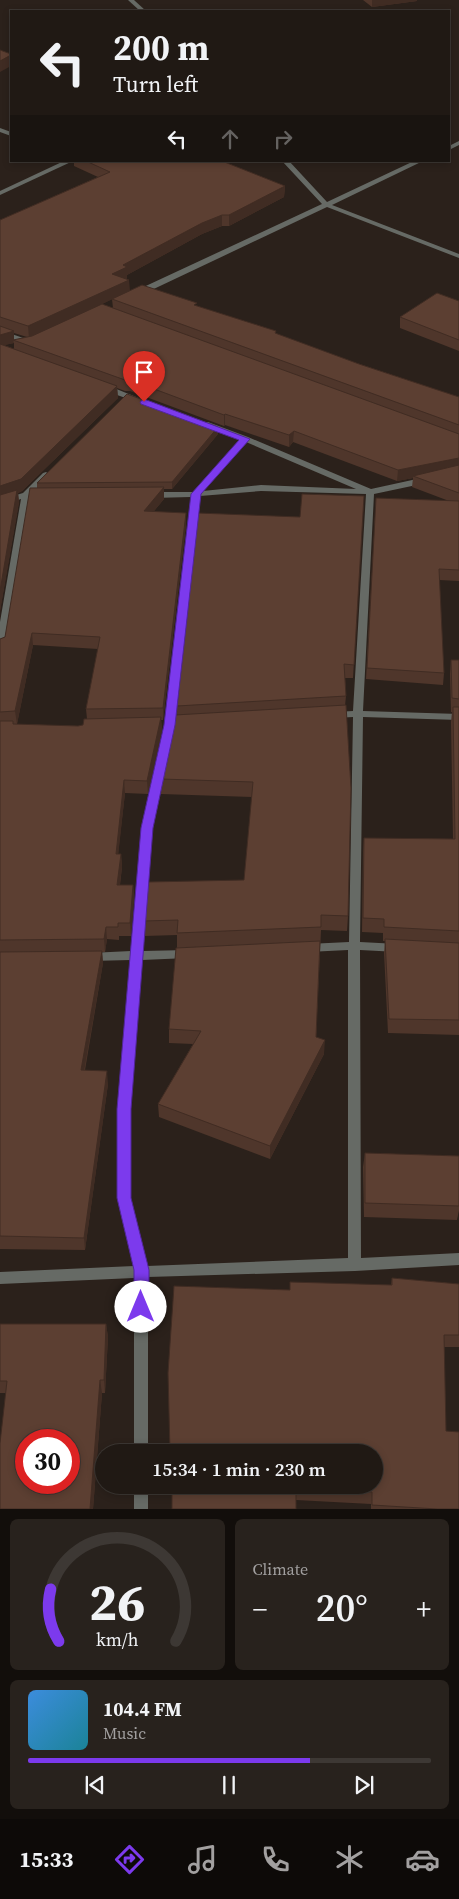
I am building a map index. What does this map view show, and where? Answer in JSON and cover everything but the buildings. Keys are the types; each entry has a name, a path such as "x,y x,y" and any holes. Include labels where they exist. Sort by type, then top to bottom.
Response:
{"street":[{"path":"131,0 142,10"},
{"path":"0,194 68,162"},
{"path":"286,162 325,204 459,256"},
{"path":"129,298 325,204 418,162"},
{"path":"0,332 29,343"},
{"path":"11,348 38,339"},
{"path":"100,386 124,399 145,402"},
{"path":"191,419 245,439 370,492"},
{"path":"141,1444 141,1270 124,1198 124,1109 138,957 147,828 170,725 196,494 245,439"},
{"path":"0,649 26,494 53,468"},
{"path":"140,495 196,494 261,488 370,492 432,478"},
{"path":"355,1265 354,946 358,714 370,492"},
{"path":"0,503 26,494 54,495"},
{"path":"329,716 358,714 459,717"},
{"path":"295,949 354,946 412,948"},
{"path":"79,958 197,954"},
{"path":"0,1278 141,1270 355,1265 459,1259"},
{"path":"141,1494 141,1509"}],"route":[{"path":"141,1307 141,1270 124,1198 124,1109 138,957 147,828 162,768 170,725 196,494 245,439 144,402"}]}
